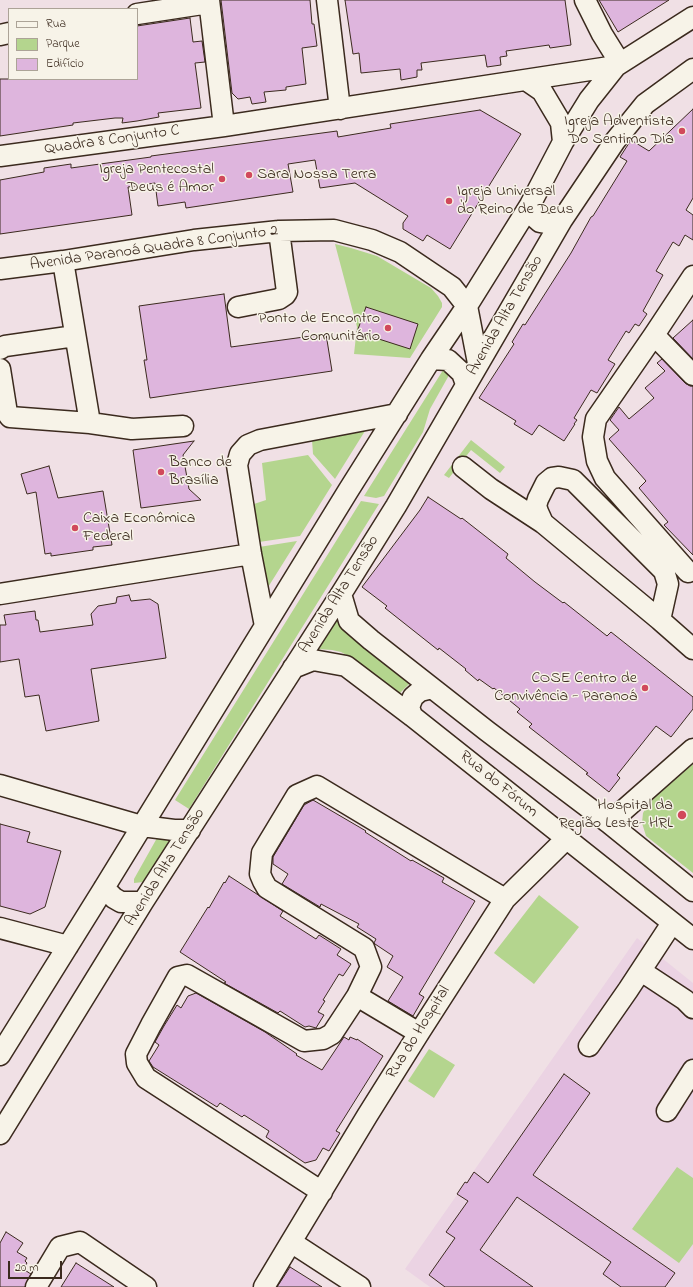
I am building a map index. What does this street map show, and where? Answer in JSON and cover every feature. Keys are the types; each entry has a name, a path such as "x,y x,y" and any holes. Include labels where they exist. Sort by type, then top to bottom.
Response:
{"street":[{"path":"327,0 340,109"},
{"path":"585,0 618,65"},
{"path":"138,14 209,1 224,126"},
{"path":"0,1055 431,359 467,306 530,205 564,142 589,100 618,65 693,17"},
{"name":"Quadra 8 Conjunto C","path":"0,156 340,109 618,65"},
{"name":"Avenida Alta Tensão","path":"0,1134 143,902 294,668 396,506 562,220 615,141 645,104 690,77"},
{"path":"526,80 542,91 561,123 564,142"},
{"path":"530,205 532,215 540,222 551,224 562,220"},
{"name":"Avenida Paranoá Quadra 8 Conjunto 2","path":"0,269 63,261 194,240 279,231 334,230 372,240 400,252 452,287 467,306 478,363"},
{"path":"238,307 279,299 287,292 279,231"},
{"path":"63,261 90,423"},
{"path":"688,572 606,478 597,461 592,437 596,419 693,276"},
{"path":"654,335 693,375"},
{"path":"0,349 5,346 75,336"},
{"path":"431,359 448,360 462,373 466,384"},
{"path":"0,369 7,413 10,417 90,423 132,429 183,426"},
{"path":"265,626 251,554 237,465 240,454 248,445 260,440 397,414"},
{"path":"463,467 491,489 543,523 693,649"},
{"path":"543,523 539,518 536,506 546,483 552,478 560,477 573,480 664,571 668,584 660,620"},
{"path":"0,594 251,554"},
{"path":"341,594 349,621 371,640 609,823 693,891"},
{"name":"Rua do Fórum","path":"294,668 313,660 346,666 412,716 693,939"},
{"path":"412,716 410,706 413,697 420,691 432,688"},
{"path":"609,823 693,749"},
{"path":"0,785 142,826 174,830 190,830"},
{"path":"322,1192 146,1078 137,1063 136,1054 178,977 186,975 304,1041 323,1039 332,1034 356,996 371,967 364,948 267,888 260,874 262,853 297,795 317,786 505,899"},
{"name":"Rua do Hospital","path":"264,1287 367,1116 505,899 566,839"},
{"path":"104,888 114,898 121,902 143,902"},
{"path":"589,1046 672,923"},
{"path":"0,928 68,946"},
{"path":"641,971 685,1000 693,1008"},
{"path":"356,996 419,1033"},
{"path":"667,1111 693,1070"},
{"path":"36,1287 60,1247 80,1242 146,1287"},
{"path":"291,1242 360,1287"}],"shaded area":[{"path":"637,938 693,983 693,1287 430,1287 405,1269"}],"green space":[{"path":"335,244 377,256 431,288 438,296 442,303 442,307 410,358 354,354 357,327"},
{"path":"445,367 448,372 448,377 430,409 423,432 384,496 376,498 364,496"},
{"path":"365,431 335,479 313,454 312,440"},
{"path":"471,440 505,467 500,473 471,450 449,478 444,475"},
{"path":"308,455 332,485 300,536 259,542 254,504 266,500 262,463"},
{"path":"361,501 379,504 189,809 175,800"},
{"path":"297,541 265,592 259,547"},
{"path":"333,614 345,631 411,682 398,695 350,657 341,652 317,649"},
{"path":"693,764 693,873 646,836 642,823 643,813 647,806"},
{"path":"157,838 169,841 144,882 134,883 134,879"},
{"path":"539,895 579,927 534,984 494,953"},
{"path":"429,1049 455,1065 434,1098 408,1081"},
{"path":"677,1167 693,1178 693,1244 679,1263 632,1229"}],"building":[{"path":"221,0 310,0 312,24 314,24 317,46 302,48 306,84 286,87 286,90 264,92 266,102 252,104 250,97 238,99 232,93"},
{"path":"345,0 565,0 571,45 550,48 549,45 506,51 507,56 500,57 501,65 487,67 485,55 421,63 422,70 417,70 417,77 401,80 400,69 361,73 359,53 353,54"},
{"path":"599,0 669,0 618,32"},
{"path":"190,18 193,42 202,41 205,62 195,63 201,108 158,113 159,117 137,121 122,123 123,118 115,118 73,123 73,125 0,136 0,79 138,80 138,26"},
{"path":"693,109 693,198 686,210 693,215 693,240 685,235 679,246 673,242 656,271 663,275 643,311 647,314 639,326 635,324 629,333 626,331 608,360 615,364 597,393 591,390 574,418 577,420 564,441 539,425 532,435 514,424 516,421 479,398 514,344 512,342 523,324 525,325 571,253 591,217 627,161 620,157 631,140 649,151"},
{"path":"480,110 521,134 450,249 427,235 423,241 403,229 403,223 408,216 355,183 320,188 315,160 288,164 293,192 186,208 185,202 158,206 155,183 128,187 132,215 0,234 0,180 44,172 44,168 71,164 71,168 337,131 338,137 391,128 390,124"},
{"path":"224,294 231,347 326,334 332,371 150,398 144,360 147,360 139,306"},
{"name":"Ponto de Encontro Comunitário","path":"366,307 418,324 410,349 357,332"},
{"path":"693,320 693,359 673,338"},
{"path":"662,359 685,383 693,386 693,555 664,525 668,522 639,488 646,481 609,439 619,430 610,420 619,407 629,419 654,398 645,388 665,371 657,363"},
{"name":"Banco de Brasília","path":"194,441 183,455 189,489 201,500 141,508 133,450"},
{"name":"Caixa Econômica Federal","path":"49,466 58,498 103,491 112,545 93,547 93,550 51,556 51,553 45,554 36,492 27,494 21,474"},
{"path":"428,497 461,519 462,518 508,554 506,558 535,582 563,603 564,602 607,636 611,632 693,697 693,709 671,737 656,726 617,775 620,778 609,792 586,774 588,773 529,727 532,724 517,712 520,709 494,688 493,689 479,679 478,681 465,670 466,669 439,648 438,650 385,608 387,606 362,587 420,510"},
{"path":"129,595 131,601 150,599 158,604 166,658 91,669 99,721 46,731 39,695 25,697 19,659 0,662 0,625 6,625 4,615 35,611 40,632 93,625 91,614 98,606 116,603 117,597"},
{"path":"313,800 366,831 365,832 411,861 412,860 444,878 442,882 475,901 419,994 424,997 413,1016 388,1001 403,977 387,967 393,956 375,944 376,939 357,927 359,924 321,904 320,907 282,884 288,874 273,864 273,857 304,805"},
{"path":"0,824 30,832 27,842 61,851 45,907 30,914 0,906"},
{"path":"229,876 283,911 280,916 316,939 319,935 341,949 337,955 351,964 343,976 339,974 323,1000 325,1001 318,1012 324,1015 316,1028 309,1026 305,1027 280,1011 278,1013 224,983 226,982 180,952"},
{"path":"196,993 265,1032 297,1054 296,1055 322,1070 344,1037 349,1040 350,1037 357,1039 383,1056 336,1131 340,1133 329,1151 323,1148 316,1160 305,1163 266,1137 269,1131 244,1115 242,1117 220,1103 217,1107 153,1067 149,1061 159,1045 155,1042 164,1026 177,1005 181,1008 188,996"},
{"path":"564,1074 590,1093 533,1175 675,1273 665,1287 621,1287 603,1274 611,1262 517,1197 480,1250 533,1287 445,1287 429,1275 455,1238 446,1232 468,1201 457,1194 474,1172 488,1183"},
{"path":"6,1232 23,1243 17,1252 27,1258 25,1261 27,1263 23,1269 31,1274 25,1287 0,1287 0,1243"},
{"path":"76,1263 114,1287 61,1287"},
{"path":"290,1267 322,1287 277,1287"}],"place":[{"name":"Igreja Adventista Do Sentimo Dia","path":"682,131"},
{"name":"Sara Nossa Terra","path":"249,175"},
{"name":"Igreja Pentecostal Deus é Amor","path":"222,179"},
{"name":"Igreja Universal do Reino de Deus","path":"449,201"},
{"name":"Ponto de Encontro Comunitário","path":"388,328"},
{"name":"Banco de Brasília","path":"161,472"},
{"name":"Caixa Econômica Federal","path":"75,528"},
{"name":"COSE Centro de Convivência - Paranoá","path":"645,688"},
{"name":"Hospital da Região Leste- HRL","path":"682,815"}]}
